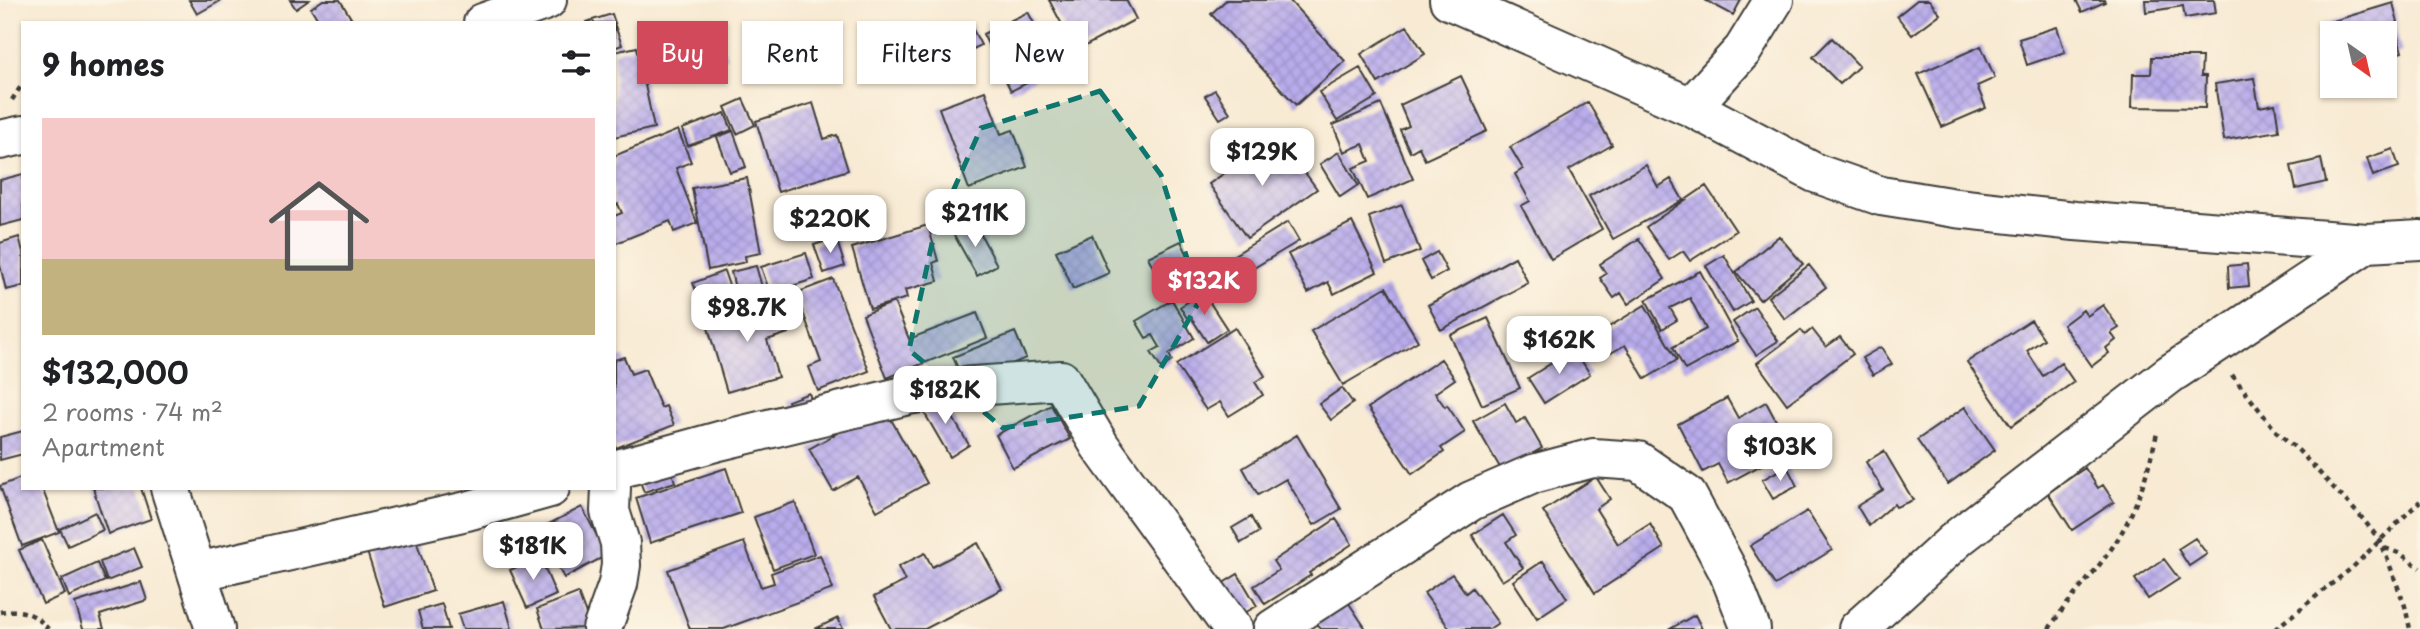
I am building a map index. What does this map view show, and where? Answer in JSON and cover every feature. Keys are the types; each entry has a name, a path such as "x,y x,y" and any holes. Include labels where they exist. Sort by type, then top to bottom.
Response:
{"street":[{"path":"489,21 547,0"},
{"path":"1449,0 1691,107 1815,173 1881,196 1956,208 2076,221 2367,243 2420,240"},
{"path":"1691,107 1743,50 1774,0"},
{"path":"0,140 21,135"},
{"path":"1858,629 1959,537 2170,374 2367,243"},
{"path":"616,469 719,441 908,395 959,387 1061,380 1100,446 1233,629"},
{"path":"1273,629 1471,501 1533,474 1593,458 1638,461 1686,495 1728,571 1751,629"},
{"path":"171,490 215,629"},
{"path":"197,572 467,511 543,490"},
{"path":"602,629 618,584 621,565 620,543 610,511 611,490"}],"path":[{"path":"2215,344 2254,405 2363,519 2381,542 2405,607 2410,629"},
{"path":"2049,629 2110,551 2135,509 2148,474 2170,374"},
{"path":"2275,629 2381,542 2420,501"},
{"path":"2384,548 2401,554 2420,568"},
{"path":"0,612 15,609 38,616 48,629"}],"highlighted area":[{"path":"1100,91 1161,175 1200,300 1139,406 1003,428 909,350 934,234 981,128"}],"building":[{"path":"189,0 222,0 197,14"},
{"path":"290,0 309,0 296,9"},
{"path":"323,0 340,0 353,21 319,21 311,8"},
{"path":"1049,0 1126,0 1136,19 1088,45 1088,21 1060,21"},
{"path":"1226,0 1289,0 1345,61 1296,105 1211,14"},
{"path":"1705,0 1741,0 1733,15"},
{"path":"1917,0 1929,0 1940,14 1912,35 1897,16"},
{"path":"2076,0 2104,0 2105,2 2082,12"},
{"path":"2145,0 2214,0 2216,13 2185,18 2183,6 2146,12"},
{"path":"2393,3 2398,21 2397,21 2333,21"},
{"path":"1028,12 1033,21 1010,21"},
{"path":"612,14 614,21 589,21"},
{"path":"1407,26 1425,54 1378,83 1361,54"},
{"path":"2057,27 2065,52 2027,65 2019,39"},
{"path":"616,28 622,45 616,47"},
{"path":"990,31 990,48 983,34"},
{"path":"1832,38 1859,66 1840,84 1813,57"},
{"path":"1981,46 1995,78 1977,86 1986,108 1942,127 1918,74"},
{"path":"637,47 637,84 645,84 654,128 616,137 616,52"},
{"path":"2152,57 2202,57 2201,76 2206,76 2205,108 2132,107 2133,74 2151,74"},
{"path":"1360,68 1377,97 1337,121 1319,92"},
{"path":"1461,76 1487,131 1425,160 1419,147 1410,152 1400,130 1409,126 1400,105"},
{"path":"2254,78 2259,107 2275,104 2279,131 2224,140 2215,84"},
{"path":"1008,84 1025,84 1011,91"},
{"path":"1215,90 1230,113 1220,119 1205,96"},
{"path":"985,91 1001,134 1013,130 1027,167 969,189 939,108"},
{"path":"743,99 755,125 737,134 725,107"},
{"path":"1588,102 1612,145 1569,170 1602,229 1551,259 1521,206 1530,201 1515,174 1523,169 1510,147"},
{"path":"813,103 824,139 837,135 848,170 778,192 756,121"},
{"path":"1381,104 1413,179 1367,199 1353,168 1370,161 1363,144 1344,152 1333,125"},
{"path":"725,113 732,130 688,146 682,129"},
{"path":"678,130 691,162 676,168 697,223 674,232 670,221 616,243 616,215 622,213 618,204 616,205 616,155"},
{"path":"733,131 746,167 730,172 717,137"},
{"path":"1273,139 1287,158 1292,155 1317,189 1247,238 1209,184"},
{"path":"2393,149 2399,167 2373,176 2367,158"},
{"path":"1339,152 1358,185 1340,197 1320,164"},
{"path":"2321,159 2326,182 2296,189 2291,166"},
{"path":"1646,165 1658,187 1671,179 1683,200 1613,239 1589,196"},
{"path":"21,175 21,221 0,226 0,180"},
{"path":"747,178 761,253 745,256 746,262 708,270 692,188"},
{"path":"1706,186 1736,231 1690,261 1683,251 1669,260 1646,227"},
{"path":"1402,205 1420,251 1386,264 1369,217"},
{"path":"974,222 997,265 977,276 953,233"},
{"path":"1288,222 1299,241 1237,278 1226,260"},
{"path":"1352,222 1377,272 1334,294 1328,282 1308,293 1288,254"},
{"path":"928,225 938,261 933,263 938,281 905,290 907,298 870,309 852,248"},
{"path":"1092,235 1109,273 1073,289 1056,251"},
{"path":"1779,236 1803,264 1760,300 1736,272"},
{"path":"19,237 21,286 6,290 0,265 0,243"},
{"path":"836,238 845,266 824,273 814,245"},
{"path":"1639,239 1665,279 1628,304 1621,293 1614,298 1600,278 1606,274 1600,264"},
{"path":"1181,241 1195,270 1163,287 1148,257"},
{"path":"1437,252 1447,271 1431,280 1421,261"},
{"path":"806,253 814,279 770,293 761,267"},
{"path":"1724,255 1751,301 1733,312 1706,266"},
{"path":"1515,257 1528,283 1441,330 1428,305"},
{"path":"2247,264 2249,286 2229,288 2228,266"},
{"path":"1809,265 1826,287 1785,319 1768,297"},
{"path":"756,266 764,294 738,300 731,272"},
{"path":"724,271 734,300 704,311 693,283"},
{"path":"1700,271 1738,341 1685,370 1673,347 1706,329 1690,298 1670,308 1677,320 1662,329 1646,300"},
{"path":"833,279 869,371 818,391 809,367 821,362 796,293"},
{"path":"1386,287 1418,341 1343,385 1311,331"},
{"path":"1203,292 1227,329 1207,342 1190,316 1187,318 1180,307"},
{"path":"778,299 788,333 767,340 778,377 727,392 706,321"},
{"path":"1172,300 1194,338 1169,354 1172,361 1161,368 1151,352 1160,347 1153,335 1146,338 1136,321"},
{"path":"894,302 909,339 977,313 987,338 887,378 863,315"},
{"path":"1645,305 1677,360 1645,379 1625,345 1611,353 1599,333"},
{"path":"2103,305 2119,328 2111,333 2116,340 2106,348 2109,353 2092,366 2063,325 2083,310 2087,316"},
{"path":"1755,307 1778,341 1756,355 1733,322"},
{"path":"1488,318 1520,388 1482,405 1450,335"},
{"path":"2031,320 2044,339 2027,351 2043,376 2061,363 2074,382 2011,426 1967,362"},
{"path":"1235,328 1265,376 1255,382 1263,395 1229,416 1220,402 1206,410 1176,365"},
{"path":"1812,329 1826,347 1840,337 1853,354 1787,404 1757,363 1801,330 1805,335"},
{"path":"1015,332 1026,358 964,383 953,357"},
{"path":"1881,347 1892,364 1873,375 1862,358"},
{"path":"1574,349 1590,374 1544,403 1528,378"},
{"path":"624,357 631,374 645,369 661,408 666,406 674,425 616,448 616,359"},
{"path":"1441,359 1455,379 1435,393 1445,407 1447,405 1465,432 1441,448 1444,452 1412,474 1368,408"},
{"path":"1342,388 1353,403 1331,420 1319,404"},
{"path":"809,393 815,411 795,419 788,401"},
{"path":"940,396 969,445 950,457 921,407"},
{"path":"1727,398 1738,418 1766,402 1791,449 1728,483 1718,464 1703,472 1678,424"},
{"path":"1505,403 1516,423 1525,418 1542,448 1502,471 1473,421"},
{"path":"1051,405 1070,439 1013,468 996,435"},
{"path":"884,407 927,483 877,511 858,477 833,491 809,449"},
{"path":"1965,407 1995,450 1948,484 1917,440"},
{"path":"21,432 21,455 0,460 0,437"},
{"path":"1297,435 1341,509 1314,525 1286,479 1258,495 1243,468"},
{"path":"1884,451 1913,500 1896,507 1894,504 1869,526 1857,506 1883,490 1866,462"},
{"path":"670,466 675,482 644,492 638,476"},
{"path":"1787,466 1797,486 1773,499 1762,480"},
{"path":"726,468 741,513 650,543 636,498"},
{"path":"2085,468 2098,488 2103,485 2114,502 2072,530 2048,493"},
{"path":"1596,477 1610,499 1596,509 1618,544 1650,524 1664,548 1595,593 1543,511"},
{"path":"21,478 21,490 43,490 59,532 22,546 0,486"},
{"path":"94,490 142,490 151,519 108,534"},
{"path":"795,502 814,554 773,569 754,517"},
{"path":"582,507 607,555 564,578 537,530"},
{"path":"1807,511 1832,550 1775,585 1750,546"},
{"path":"95,512 103,530 68,546 60,529"},
{"path":"1503,515 1516,535 1506,542 1523,568 1502,581 1472,535"},
{"path":"1251,517 1259,532 1241,543 1232,528"},
{"path":"1336,519 1352,544 1309,573 1311,575 1265,604 1254,586 1279,570 1273,561"},
{"path":"415,537 433,591 385,607 367,552"},
{"path":"2195,538 2207,554 2189,566 2178,549"},
{"path":"42,540 65,594 43,604 19,550"},
{"path":"744,542 761,587 774,583 771,573 820,555 833,589 724,629 690,629 668,570"},
{"path":"978,543 1002,589 925,629 891,629 874,597 905,581 898,567 925,553 932,567"},
{"path":"134,548 142,567 107,581 100,562"},
{"path":"540,557 556,595 527,608 510,570"},
{"path":"2164,559 2179,579 2148,599 2135,579"},
{"path":"1543,561 1567,598 1537,618 1513,581"},
{"path":"97,563 105,581 69,597 62,579"},
{"path":"1238,574 1257,606 1239,616 1220,585"},
{"path":"1452,574 1466,593 1472,588 1498,623 1489,629 1450,629 1424,593"},
{"path":"141,582 147,600 100,615 104,629 83,629 75,603"},
{"path":"578,593 591,628 544,629 537,609"},
{"path":"1346,599 1366,629 1320,629 1315,621"},
{"path":"504,601 512,629 463,629 458,614"},
{"path":"442,604 449,629 423,629 418,611"},
{"path":"1695,615 1702,629 1670,629"},
{"path":"838,618 843,629 815,629"}]}
